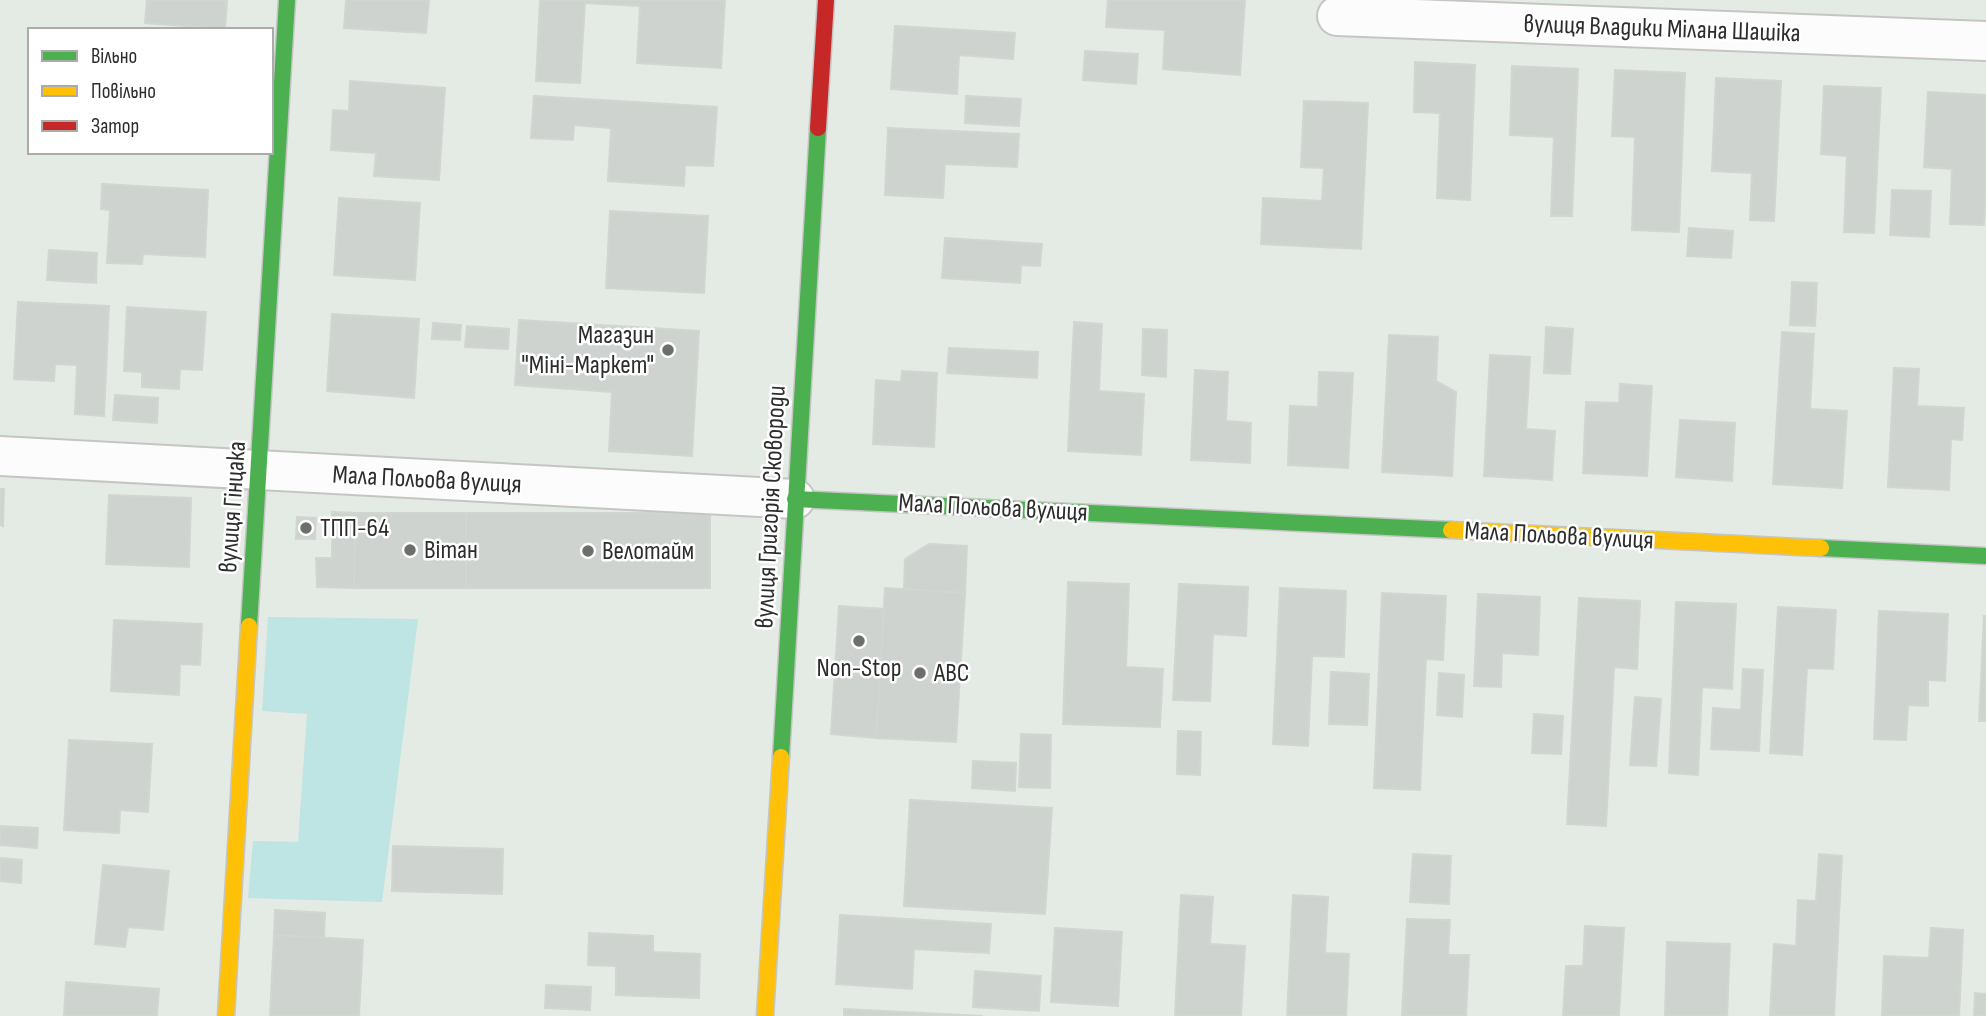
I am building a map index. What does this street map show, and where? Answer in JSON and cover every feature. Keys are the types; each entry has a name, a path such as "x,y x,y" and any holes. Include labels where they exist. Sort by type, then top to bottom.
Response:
{"street":[{"name":"вулиця Гінцака","path":"226,1016 287,0"},
{"name":"вулиця Григорія Сковороди","path":"765,1016 827,0"},
{"name":"вулиця Владики Мілана Шашіка","path":"1337,16 1986,41"},
{"name":"Мала Польова вулиця","path":"0,456 795,499 1986,556"}],"shaded area":[{"path":"268,617 418,619 382,902 248,898 253,841 298,842 307,714 262,711"}],"building":[{"path":"147,0 227,0 225,28 145,23"},
{"path":"346,0 429,0 426,33 344,28"},
{"path":"540,0 725,0 721,68 637,63 640,6 585,3 580,83 536,81"},
{"path":"1108,0 1245,0 1240,75 1163,69 1165,30 1106,27"},
{"path":"895,26 1015,33 1013,59 959,55 957,94 891,89"},
{"path":"1085,51 1138,54 1136,84 1083,80"},
{"path":"1415,62 1475,65 1470,200 1437,198 1440,113 1414,112"},
{"path":"1512,66 1578,69 1572,216 1551,216 1554,137 1510,135"},
{"path":"1615,70 1685,73 1679,232 1632,230 1635,137 1612,136"},
{"path":"1716,78 1781,81 1774,221 1750,220 1752,173 1712,171"},
{"path":"350,81 445,88 439,180 374,176 376,153 331,150 333,110 349,111"},
{"path":"1824,86 1881,88 1874,233 1844,232 1847,156 1821,154"},
{"path":"1928,92 1986,95 1984,225 1950,224 1952,169 1924,167"},
{"path":"534,96 717,107 713,166 685,165 684,186 608,181 611,128 574,125 573,140 531,138"},
{"path":"966,96 1021,99 1019,126 965,123"},
{"path":"1304,101 1368,103 1361,249 1261,244 1263,198 1322,201 1324,168 1301,167"},
{"path":"888,128 1019,134 1017,167 945,164 943,198 885,195"},
{"path":"102,184 208,190 205,257 143,254 142,264 107,263 110,210 101,209"},
{"path":"1892,190 1931,191 1929,237 1890,235"},
{"path":"339,198 420,203 415,280 334,275"},
{"path":"610,211 708,216 704,293 606,288"},
{"path":"1689,228 1733,231 1731,258 1687,256"},
{"path":"945,238 1042,244 1040,266 1021,265 1020,283 942,278"},
{"path":"49,250 97,253 96,283 47,280"},
{"path":"1792,282 1817,283 1815,326 1790,325"},
{"path":"18,302 109,306 104,416 75,414 77,365 55,364 54,381 14,379"},
{"path":"127,307 206,312 202,370 180,369 179,389 142,387 142,372 124,371"},
{"path":"332,314 419,319 414,398 327,391"},
{"path":"519,320 699,331 692,456 609,451 612,392 515,385"},
{"path":"1074,322 1102,324 1099,391 1144,394 1141,455 1068,451"},
{"path":"433,323 461,325 460,340 432,339"},
{"path":"467,326 509,329 508,349 465,347"},
{"path":"1546,327 1573,329 1570,374 1544,373"},
{"path":"1143,329 1167,330 1166,377 1142,375"},
{"path":"1782,332 1814,334 1810,409 1847,411 1842,488 1773,484"},
{"path":"1389,335 1438,337 1436,381 1456,392 1452,476 1382,472"},
{"path":"949,348 1038,352 1037,378 947,373"},
{"path":"1490,355 1530,357 1526,429 1555,431 1552,480 1484,476"},
{"path":"1894,368 1919,369 1917,406 1964,408 1962,440 1951,439 1949,490 1888,487"},
{"path":"1195,370 1228,372 1226,421 1251,423 1250,463 1191,460"},
{"path":"902,371 937,373 934,447 873,444 876,380 901,382"},
{"path":"1319,372 1353,373 1348,468 1288,465 1290,406 1318,407"},
{"path":"1620,384 1652,386 1647,476 1583,473 1586,402 1619,403"},
{"path":"115,395 158,398 157,423 113,420"},
{"path":"1680,420 1735,423 1732,481 1676,477"},
{"path":"0,489 4,489 3,526 0,525"},
{"path":"109,495 191,498 189,567 106,564"},
{"path":"332,512 355,513 354,588 317,587 316,558 332,558"},
{"name":"Вітан","path":"355,513 466,513 466,588 354,588"},
{"name":"Велотайм","path":"466,513 710,513 710,588 466,588"},
{"name":"ТПП-64","path":"297,517 316,518 315,539 296,539"},
{"path":"929,544 967,546 965,593 904,589 905,559"},
{"path":"1068,582 1129,584 1126,667 1163,669 1160,727 1063,724"},
{"path":"1179,584 1248,587 1246,636 1213,634 1210,701 1173,700"},
{"name":"ABC","path":"885,588 965,593 956,742 876,738"},
{"path":"1280,588 1346,591 1344,657 1312,656 1308,746 1273,744"},
{"path":"1382,593 1446,596 1443,660 1426,659 1420,790 1374,788"},
{"path":"1478,594 1540,597 1538,655 1502,653 1501,687 1474,686"},
{"path":"1579,598 1640,601 1637,669 1614,667 1606,826 1567,824"},
{"path":"1676,602 1736,604 1732,689 1702,687 1698,775 1669,773"},
{"name":"Non-Stop","path":"839,606 884,609 876,738 831,734"},
{"path":"1778,607 1836,610 1833,669 1807,668 1802,755 1770,753"},
{"path":"1879,611 1948,614 1945,681 1928,680 1928,706 1908,705 1906,740 1874,739"},
{"path":"1984,616 1986,721 1979,721"},
{"path":"114,620 202,624 200,665 180,664 179,695 111,691"},
{"path":"1743,669 1763,670 1759,751 1711,749 1713,708 1741,710"},
{"path":"1331,672 1369,674 1367,725 1329,724"},
{"path":"1439,673 1464,675 1462,717 1437,715"},
{"path":"1635,697 1661,699 1656,766 1630,765"},
{"path":"1534,714 1563,716 1561,754 1532,753"},
{"path":"1178,731 1201,732 1200,775 1177,774"},
{"path":"1021,734 1051,735 1050,788 1019,787"},
{"path":"69,740 152,744 148,812 120,810 119,833 64,830"},
{"path":"973,761 1016,763 1015,791 972,788"},
{"path":"910,800 1052,808 1045,914 904,906"},
{"path":"0,826 38,828 37,848 0,845"},
{"path":"393,846 503,849 502,894 392,891"},
{"path":"1413,854 1451,856 1449,904 1410,902"},
{"path":"1819,854 1842,856 1834,1016 1770,1016 1774,944 1796,946 1798,900 1816,901"},
{"path":"0,858 22,860 21,883 0,881"},
{"path":"103,865 169,871 163,930 128,927 125,947 95,944"},
{"path":"1181,895 1213,897 1210,944 1245,946 1241,1016 1175,1015"},
{"path":"1293,895 1328,897 1325,953 1349,954 1346,1016 1287,1016"},
{"path":"275,910 325,913 324,938 274,935"},
{"path":"840,915 991,924 989,953 914,949 912,989 836,984"},
{"path":"1407,919 1450,920 1448,955 1469,955 1466,1016 1402,1016"},
{"path":"1585,926 1624,928 1619,1016 1563,1016 1566,966 1583,966"},
{"path":"1055,928 1122,932 1118,1006 1051,1002"},
{"path":"1931,928 1963,930 1959,1016 1882,1016 1884,956 1929,958"},
{"path":"589,933 653,936 653,952 700,954 699,998 616,995 616,966 588,965"},
{"path":"274,935 363,940 359,1016 270,1016"},
{"path":"1667,942 1730,944 1727,1016 1665,1016"},
{"path":"975,971 1041,976 1039,1011 973,1007"},
{"path":"66,982 159,989 157,1016 64,1016"},
{"path":"546,985 591,987 590,1010 545,1008"},
{"path":"1975,993 1986,994 1986,1016 1974,1016"},
{"path":"844,1009 983,1016 844,1016"}],"traffic: fast":[{"path":"249,626 287,0"},
{"path":"781,757 818,128"},
{"path":"795,499 1451,530"},
{"path":"1821,548 1986,556"}],"traffic: slow":[{"path":"1451,530 1821,548"},
{"path":"226,1016 249,626"},
{"path":"765,1016 781,757"}],"traffic: jam":[{"path":"818,128 826,0"}],"place":[{"name":"Магазин \"Міні-Маркет\"","path":"668,350"},
{"name":"ТПП-64","path":"306,528"},
{"name":"Вітан","path":"410,550"},
{"name":"Велотайм","path":"588,551"},
{"name":"Non-Stop","path":"859,641"},
{"name":"ABC","path":"920,673"}]}
